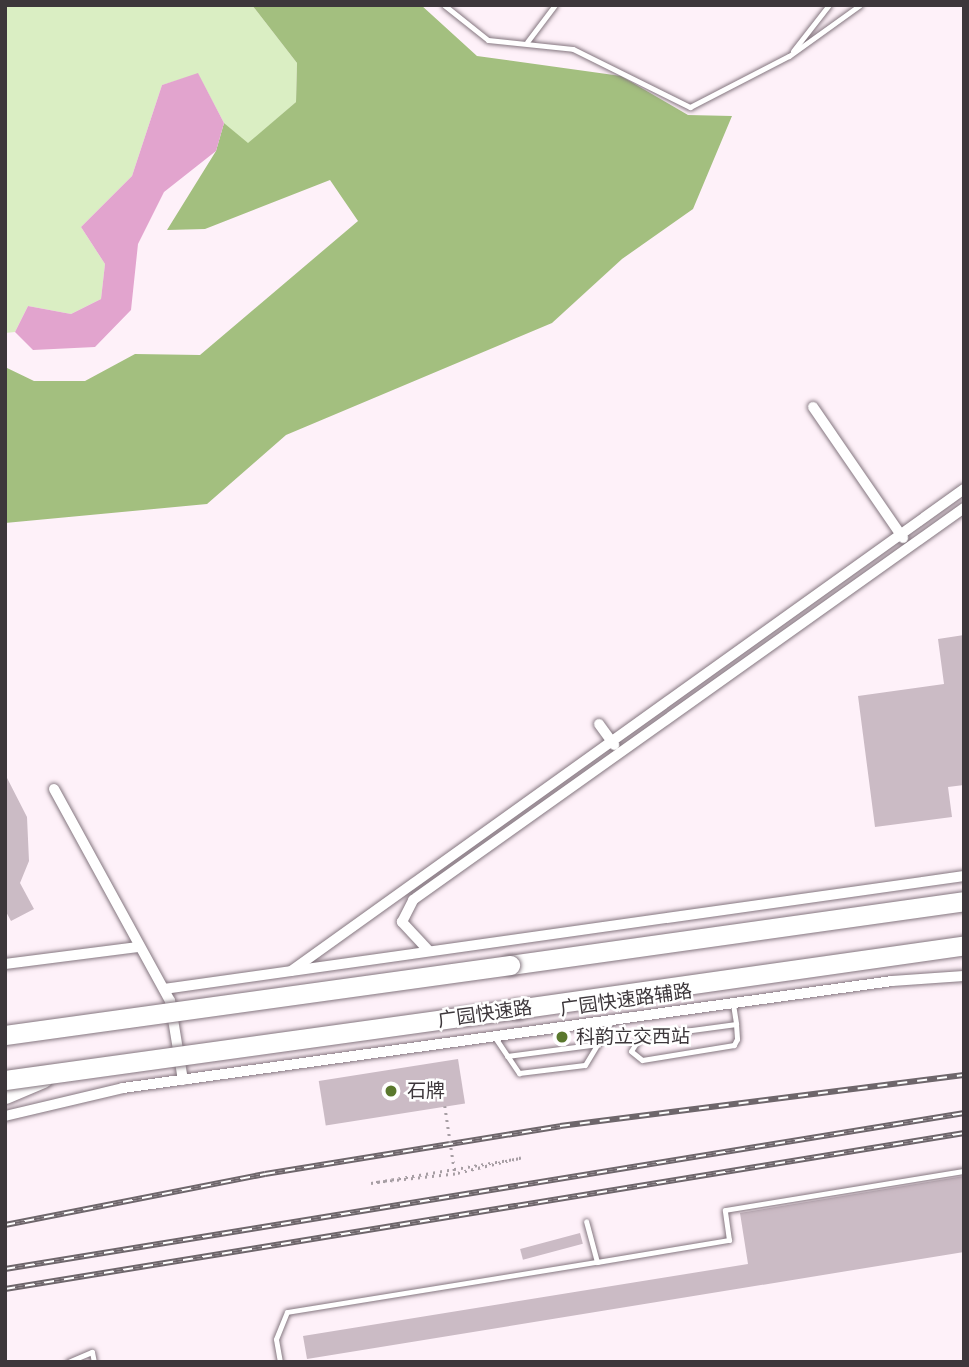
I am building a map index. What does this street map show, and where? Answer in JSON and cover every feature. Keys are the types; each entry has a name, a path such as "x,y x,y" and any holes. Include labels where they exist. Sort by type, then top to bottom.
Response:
{"highway":[{"path":"5,1035 964,901"},
{"name":"广园快速路","path":"5,1080 963,945"},
{"path":"5,1094 55,1073"}],"street":[{"path":"813,407 908,546"},
{"path":"291,971 964,489"},
{"path":"429,951 404,927 408,904 619,751 964,508"},
{"path":"599,724 619,751"},
{"path":"54,789 138,947 164,989 173,1014 183,1080"},
{"path":"164,989 964,876"},
{"path":"5,964 138,947"},
{"name":"广园快速路辅路","path":"5,1116 106,1091 732,1003 964,976"}],"lane":[{"path":"444,5 488,40 527,42 573,49 690,107 789,56 860,5"},
{"path":"527,42 555,5"},
{"path":"789,56 829,5"},
{"path":"732,1003 736,1024 737,1042 730,1047 642,1060 631,1051 640,1037 736,1024"},
{"path":"494,1036 520,1073 560,1068 589,1063 612,1020"},
{"path":"507,1056 598,1044"},
{"path":"280,1362 276,1339 287,1312 729,1240 725,1210 964,1171"},
{"path":"586,1221 597,1262"},
{"path":"68,1362 92,1352 94,1362"}],"path":[{"path":"445,1106 455,1174"},
{"path":"522,1162 455,1174 372,1186 371,1183 522,1162"}],"green space":[{"path":"5,5 252,5 297,63 296,102 248,144 224,123 198,74 162,85 132,176 81,227 105,264 101,299 71,314 28,306 15,332 5,333"},
{"path":"252,5 421,5 477,56 621,76 688,115 732,116 693,209 622,259 552,323 286,435 207,504 5,523 5,367 34,381 85,381 135,354 200,355 358,221 330,180 205,229 167,230 216,151 224,123 248,143 296,102 297,63"}],"shaded area":[{"path":"198,73 224,123 216,151 164,192 138,244 131,310 95,347 33,350 15,332 28,306 71,314 101,299 105,264 81,227 132,176 162,85"}],"building":[{"path":"964,635 964,785 948,787 952,817 875,827 858,696 944,684 938,639"},
{"path":"5,774 27,817 29,861 20,883 34,909 11,921 5,910"},
{"path":"458,1059 465,1103 326,1126 319,1081"},
{"path":"964,1176 964,1252 307,1359 303,1336 748,1264 740,1213"},
{"path":"580,1233 583,1244 523,1260 520,1249"}],"railway":[{"path":"5,1225 265,1174 560,1126 964,1075"},
{"path":"5,1269 964,1113"},
{"path":"5,1289 964,1133"}],"place":[{"name":"科韵立交西站","path":"562,1037"},
{"name":"石牌","path":"391,1091"}]}
